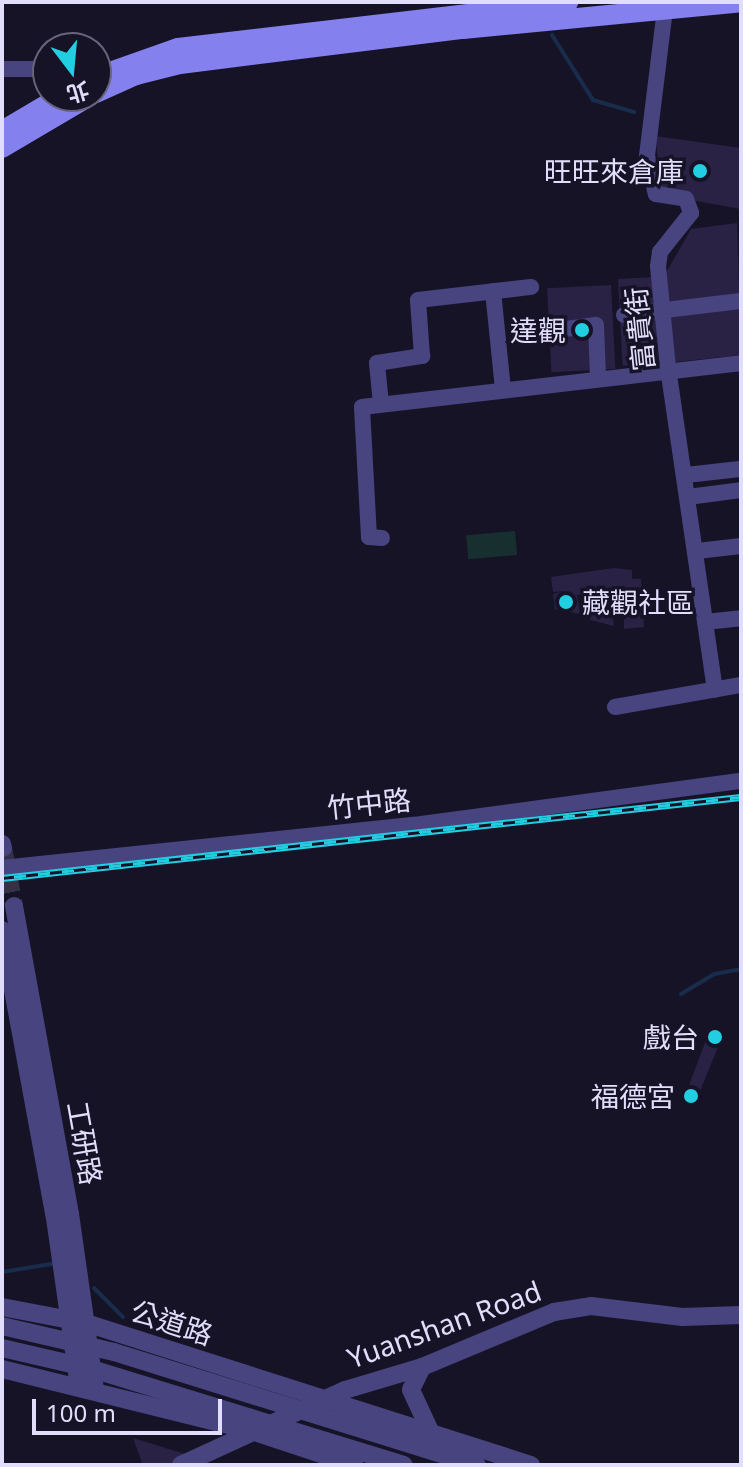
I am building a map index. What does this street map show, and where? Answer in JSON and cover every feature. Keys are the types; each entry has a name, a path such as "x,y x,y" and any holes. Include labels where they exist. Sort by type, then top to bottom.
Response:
{"main road":[{"path":"112,71 178,48 568,2"},
{"path":"112,86 136,75 180,64 668,6 741,2"},
{"path":"2,131 34,112"},
{"path":"2,148 63,112"}],"street":[{"name":"富貴街","path":"668,6 647,156 656,194 686,199 691,213 660,252 668,368 715,690"},
{"path":"2,69 32,69"},
{"path":"381,404 377,363 422,356 418,300 531,287"},
{"path":"493,291 503,389"},
{"path":"624,315 740,301"},
{"path":"559,330 596,325 598,377"},
{"path":"382,538 369,537 362,407 668,368 741,363"},
{"path":"686,475 740,469"},
{"path":"688,497 741,490"},
{"path":"697,551 741,546"},
{"path":"705,622 741,618"},
{"path":"615,707 741,685"},
{"name":"竹中路","path":"2,868 414,825 741,781"},
{"name":"工研路","path":"14,906 87,1388"},
{"name":"工研路","path":"2,930 78,1321"},
{"name":"Yuanshan Road","path":"181,1465 321,1401 422,1367 554,1312 591,1306 682,1317 741,1315"},
{"name":"公道路","path":"2,1307 78,1321 321,1401 430,1431 531,1465"},
{"name":"公道路","path":"2,1326 81,1343 477,1465"},
{"path":"2,1348 84,1366 404,1465"},
{"path":"422,1367 411,1390 430,1431"},
{"path":"2,1369 252,1431 354,1465"}],"green space":[{"path":"515,531 517,555 468,559 466,535"}],"building":[{"name":"旺旺來倉庫","path":"655,136 741,148 741,209 663,195"},
{"path":"737,223 741,355 675,362 666,273 691,229"},
{"path":"654,277 659,364 623,366 618,279"},
{"name":"達觀","path":"611,285 615,369 551,372 547,288"},
{"name":"藏觀社區","path":"614,568 632,570 632,579 641,579 644,627 624,629 624,592 577,595 580,614 555,609 553,594 565,591 553,592 551,577"},
{"path":"585,612 612,612 614,626 587,619"},
{"path":"711,1027 724,1032 694,1106 683,1101"},
{"path":"133,1438 198,1458 180,1465 143,1465"}],"waterway":[{"path":"552,35 593,100 634,112"},
{"path":"681,994 714,974 741,969"},
{"path":"2,1272 51,1264"},
{"path":"94,1288 123,1317"}],"tunnel":[{"path":"3,848 14,906"}],"railway":[{"path":"2,878 741,797"}],"place":[{"name":"旺旺來倉庫","path":"700,171"},
{"name":"達觀","path":"582,330"},
{"name":"藏觀社區","path":"566,602"},
{"name":"戲台","path":"715,1037"},
{"name":"福德宮","path":"691,1096"}]}
